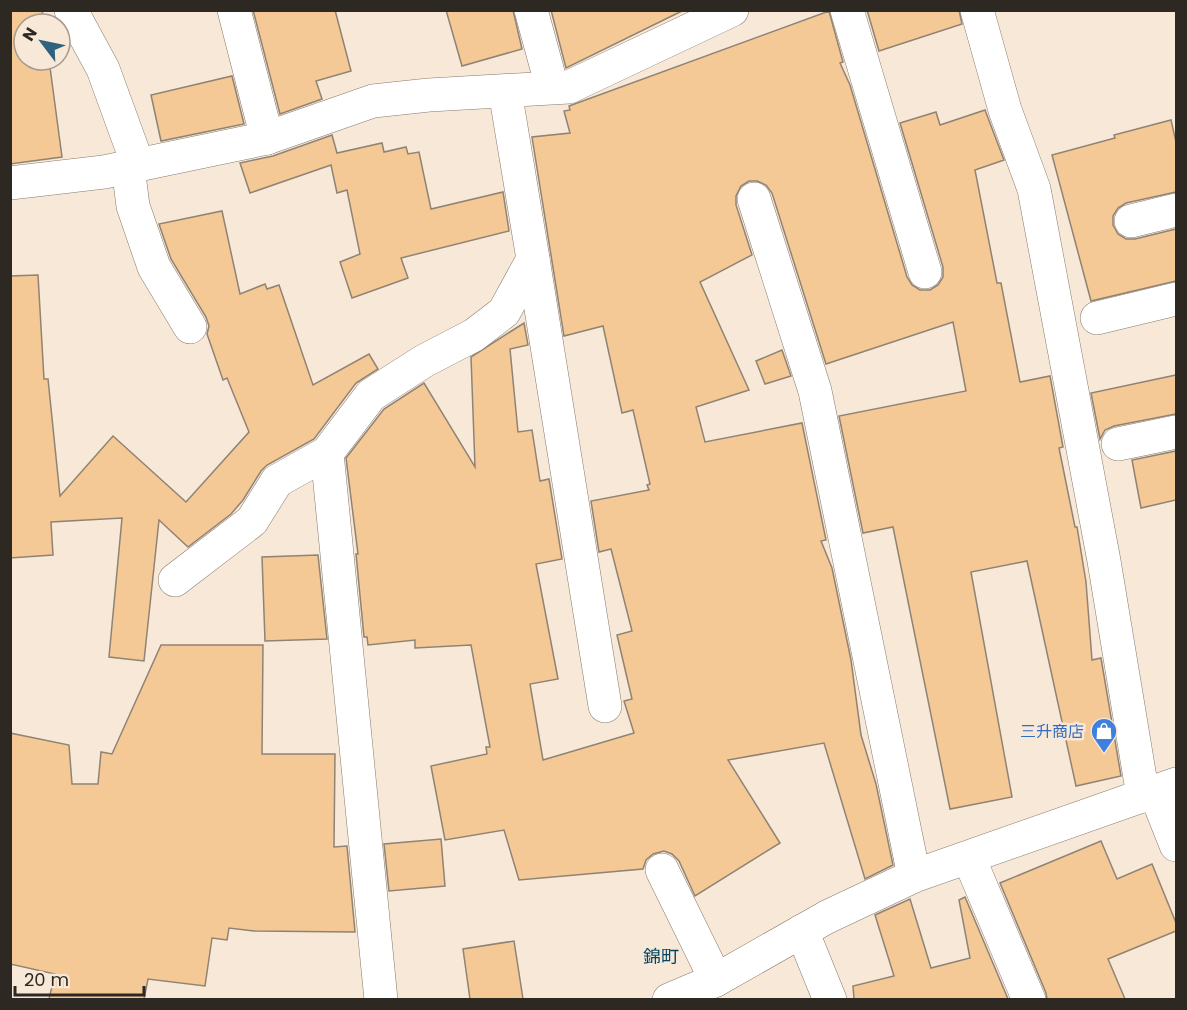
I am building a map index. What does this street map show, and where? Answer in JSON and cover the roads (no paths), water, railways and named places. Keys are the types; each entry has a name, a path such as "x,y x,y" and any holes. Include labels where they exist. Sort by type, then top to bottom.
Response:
{"street":[{"path":"70,10 103,69 133,166 133,206 154,267 190,327"},
{"path":"234,10 267,138"},
{"path":"531,10 552,87"},
{"path":"10,183 104,172 267,138 373,101 429,95 569,87 732,10"},
{"path":"847,10 924,272"},
{"path":"977,10 1005,110 1034,189 1104,561 1158,791 1176,845"},
{"path":"505,91 604,706"},
{"path":"754,199 815,391 914,876"},
{"path":"1131,221 1176,210"},
{"path":"175,580 252,521 277,481 327,453 371,395 424,361 474,335 504,312 533,259"},
{"path":"1097,318 1176,299"},
{"path":"1118,444 1176,432"},
{"path":"327,453 381,999"},
{"path":"669,999 716,980 802,931 914,876 1158,791"},
{"path":"969,858 1029,999"},
{"path":"662,870 716,980"},
{"path":"802,931 830,999"}],"place":[{"name":"三升商店","path":"1104,754"}],"district":[{"name":"錦町","path":"661,957"}]}
